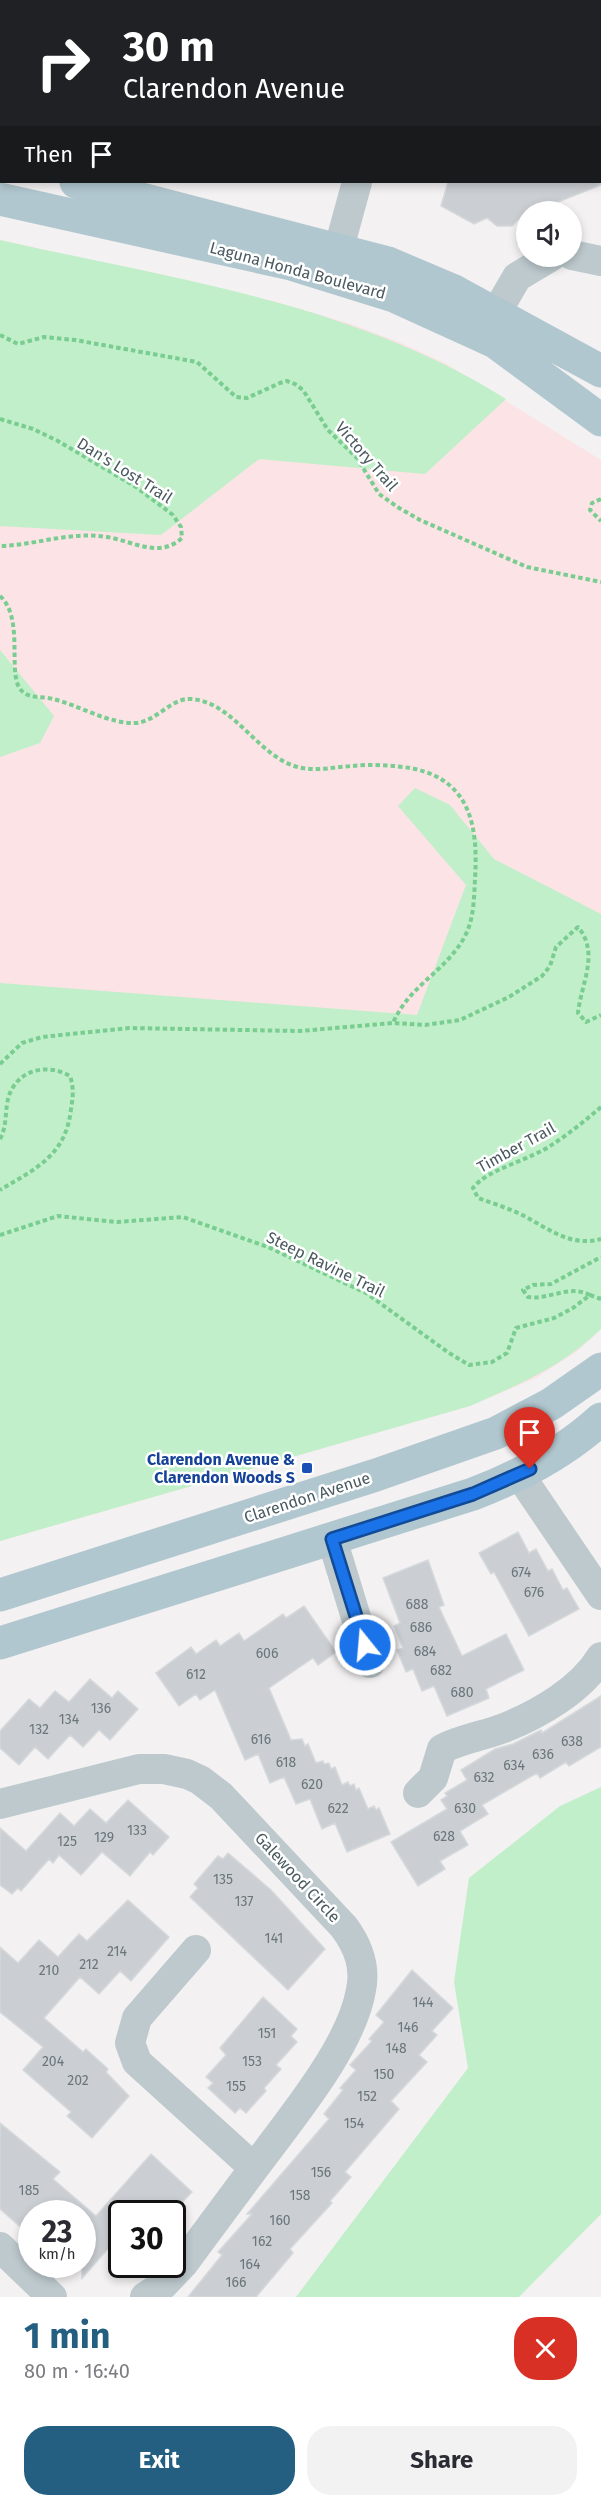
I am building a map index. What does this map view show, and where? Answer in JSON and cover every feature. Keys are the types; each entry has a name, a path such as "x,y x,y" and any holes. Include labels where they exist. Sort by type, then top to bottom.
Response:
{"main road":[{"name":"Laguna Honda Boulevard","path":"80,183 339,248 388,263 454,291 601,370"},
{"name":"Laguna Honda Boulevard","path":"0,199 291,264 394,296 495,342 601,420"},
{"name":"Clarendon Avenue","path":"0,1595 376,1475 496,1433 552,1404 601,1369"},
{"path":"0,1643 473,1494 519,1474 577,1439 601,1419"},
{"path":"332,1539 376,1475"},
{"path":"255,1513 332,1539"}],"street":[{"path":"339,248 357,183"},
{"path":"582,257 601,261"},
{"path":"496,313 518,277 534,267"},
{"path":"519,1474 601,1595"},
{"path":"332,1539 370,1663"},
{"path":"418,1793 427,1786 438,1770 442,1749 455,1742 504,1728 545,1708 573,1687 601,1657"},
{"name":"Galewood Circle","path":"0,1804 140,1769 164,1769 187,1774 206,1784 221,1796 352,1937 363,1969 361,1992 353,2016 310,2093 183,2264 163,2285 145,2297"},
{"path":"196,1950 137,2018 132,2030 131,2050 146,2073 254,2168"},
{"path":"0,2247 52,2297"}],"path":[{"name":"Victory Trail","path":"0,335 18,344 44,337 75,340 197,362 236,397 247,398 287,381 295,384 303,390 328,430 357,458 379,494 399,508 420,520 527,567 601,582"},
{"name":"Dan's Lost Trail","path":"0,419 33,429 58,441 136,487 173,515 182,527 182,538 174,545 161,549 106,537 78,534 0,546"},
{"path":"601,499 592,503 590,510 601,521"},
{"path":"0,596 7,602 13,619 17,665 15,682 20,690 30,696 62,701 90,712 135,723 152,719 179,701 192,699 206,703 235,721 267,750 302,768 319,770 354,765 414,769 437,776 454,790 469,808 476,835 474,907 465,936 441,967 406,998 393,1023"},
{"path":"0,1064 22,1043 62,1035 129,1028 300,1031 393,1023 425,1026 460,1020 484,1011 542,976 550,966 556,947 578,927 587,938 589,953 578,1014 586,1022 601,1016"},
{"path":"0,1139 8,1118 12,1089 21,1078 46,1068 57,1069 70,1076 74,1089 71,1112 61,1145 42,1165 0,1190"},
{"name":"Timber Trail","path":"601,1107 553,1144 512,1166 481,1178 473,1188 478,1198 520,1214 568,1239 582,1241 601,1239"},
{"name":"Steep Ravine Trail","path":"0,1235 58,1216 117,1222 183,1217 268,1247 366,1293 469,1365 492,1362 507,1353 516,1328 554,1318 573,1308 590,1294"},
{"path":"601,1257 551,1284 533,1285 523,1290 528,1297 540,1299 571,1290 601,1299"}],"shaded area":[{"path":"0,240 273,301 351,324 445,363 601,460 601,1329 579,1350 536,1378 470,1406 0,1541"}],"green space":[{"path":"0,240 196,282 325,317 387,339 448,366 506,399 425,474 259,459 161,535 0,526"},
{"path":"0,650 54,716 40,743 0,757"},
{"path":"415,788 450,805 494,859 601,914 601,1329 571,1354 540,1374 470,1406 0,1541 0,983 417,1015 466,885 398,806"},
{"path":"601,1787 601,2214 519,2297 296,2297 468,2068 454,1982 469,1878 560,1806"}],"building":[{"path":"448,183 601,183 601,185 561,201 516,201 516,222 512,226 497,226 487,218 474,224 441,206"},
{"path":"518,1532 529,1553 536,1549 548,1571 552,1569 563,1590 567,1588 579,1609 529,1636 494,1572 491,1574 479,1553"},
{"path":"428,1560 444,1605 439,1607 462,1656 506,1634 524,1670 486,1689 489,1698 447,1716 434,1686 422,1691 413,1669 406,1672 397,1650 403,1648 394,1626 400,1623 383,1578"},
{"path":"304,1606 336,1652 318,1665 313,1658 269,1688 291,1740 302,1739 305,1746 308,1744 316,1763 323,1761 324,1764 329,1763 331,1769 335,1767 342,1785 348,1782 350,1786 354,1784 356,1790 359,1788 368,1809 374,1806 376,1810 379,1808 390,1834 347,1852 335,1823 322,1829 310,1799 296,1804 284,1777 270,1783 258,1754 245,1760 215,1690 200,1700 196,1694 179,1706 156,1673 191,1647 196,1654 216,1640 220,1646 239,1633 244,1641 283,1614 286,1618"},
{"path":"90,1679 112,1698 118,1691 138,1709 110,1740 99,1730 83,1747 70,1735 48,1759 35,1747 19,1765 0,1748 0,1731 29,1699 40,1708 55,1691 69,1702"},
{"path":"601,1696 601,1747 569,1766 566,1762 540,1778 537,1773 482,1805 488,1814 460,1831 468,1845 440,1861 445,1869 418,1886 391,1842 447,1809 441,1800 447,1796 445,1793 467,1780 461,1770 495,1749 513,1744 541,1730 542,1733"},
{"path":"128,1800 169,1837 153,1855 150,1852 130,1876 102,1852 81,1875 59,1855 53,1863 49,1859 21,1891 18,1888 12,1894 0,1885 0,1828 26,1851 60,1813 74,1826 90,1809 106,1823"},
{"path":"228,1853 271,1890 325,1949 288,1990 190,1897 198,1888 194,1884 218,1856 223,1859"},
{"path":"128,1900 169,1937 131,1981 120,1971 99,1994 80,1977 44,2018 83,2052 86,2049 108,2069 106,2072 129,2096 92,2138 67,2116 71,2112 23,2070 43,2047 0,2012 0,1947 18,1963 39,1940 58,1957 79,1934 87,1941"},
{"path":"412,1970 453,2008 432,2031 437,2035 419,2055 427,2062 391,2101 399,2109 345,2172 351,2177 330,2201 332,2203 290,2249 293,2253 256,2297 188,2297 222,2255 218,2252 252,2214 247,2214 329,2119 324,2114 343,2090 340,2088 356,2070 350,2065 372,2041 369,2039 384,2022 376,2015"},
{"path":"263,1997 297,2029 291,2036 297,2042 276,2065 281,2069 264,2088 266,2091 246,2113 240,2108 235,2113 208,2088 213,2083 206,2077 226,2055 220,2048"},
{"path":"0,2123 60,2172 53,2179 77,2200 18,2200 18,2225 0,2209"},
{"path":"151,2154 192,2192 184,2200 110,2200"},
{"path":"108,2202 108,2249 96,2262 96,2216"}],"place":[{"name":"Clarendon Avenue & Clarendon Woods S","path":"307,1468"}],"route":[{"path":"365,1645 332,1539 473,1494 530,1469"}]}
